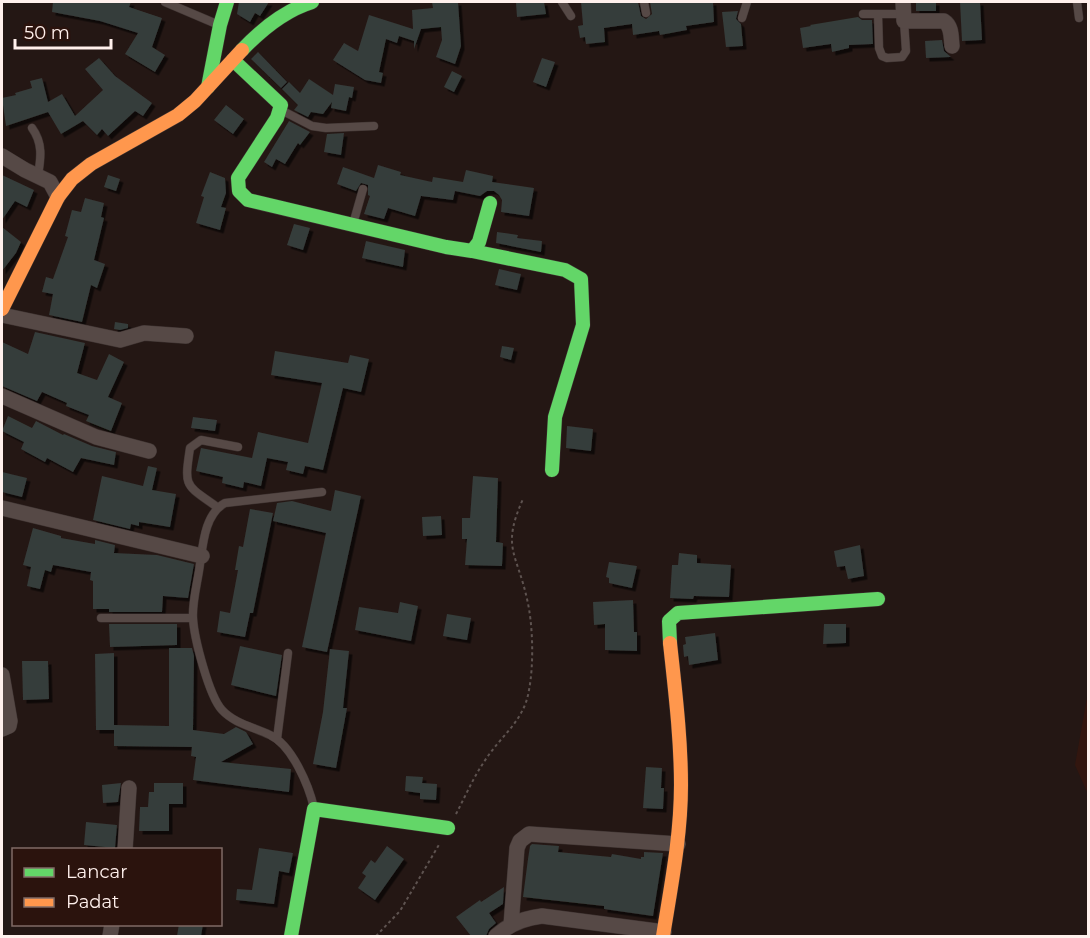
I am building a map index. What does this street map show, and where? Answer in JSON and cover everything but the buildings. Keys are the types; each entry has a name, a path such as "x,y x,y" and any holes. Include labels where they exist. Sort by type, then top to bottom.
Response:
{"street":[{"path":"2,309 58,197 72,179 81,170 178,115 233,60 234,34 227,2"},
{"path":"208,87 234,34 280,18 299,6 312,2"},
{"path":"904,12 944,21 950,28 952,46"},
{"path":"233,60 279,101 281,110 238,178 237,184 241,195 248,200 446,247 565,270 580,279 583,325 555,417 552,470"},
{"path":"2,156 53,185 58,197"},
{"path":"472,251 479,242 490,203"},
{"path":"2,315 120,340 144,333 186,336"},
{"path":"2,396 96,437 149,451"},
{"path":"2,508 202,556"},
{"path":"496,936 529,917 542,916 664,934 678,844 681,785 677,708 668,629 669,621 673,616 678,613 878,599"},
{"path":"2,675 10,721 9,726 2,729"},
{"path":"125,848 129,788"},
{"path":"291,936 314,809 448,828"},
{"path":"512,925 517,848 520,841 529,834 678,844"}],"lane":[{"path":"165,2 234,34"},
{"path":"562,2 571,16"},
{"path":"645,2 646,13"},
{"path":"742,18 747,2"},
{"path":"1077,2 1079,18"},
{"path":"862,14 904,12 906,51 902,57 882,56 879,48 878,14"},
{"path":"281,110 312,126 326,128 374,126"},
{"path":"32,128 40,144 41,158 38,175"},
{"path":"352,225 363,189"},
{"path":"217,507 189,485 185,477 190,448 201,440 237,447"},
{"path":"314,809 310,792 285,746 277,739 235,720 222,711 216,702 196,638 193,618 208,526 217,507 225,503 322,492"},
{"path":"101,618 193,618"},
{"path":"277,739 288,652"}],"path":[{"path":"376,936 400,911 483,762 520,718 528,697 532,629 527,599 510,540 516,515 523,499"}],"shaded area":[{"path":"1088,692 1088,794 1075,765"}],"traffic: fast":[{"path":"208,87 220,25 227,2"},
{"path":"242,50 274,22 312,2"},
{"path":"233,60 281,105 277,118 238,178 239,191 248,200 446,247 472,251 479,242 490,203"},
{"path":"472,251 565,270 581,279 583,325 555,417 552,470"},
{"path":"670,643 669,621 678,613 878,599"},
{"path":"291,936 314,809 448,828"}],"traffic: slow":[{"path":"2,309 58,197 72,179 91,164 178,115 195,101 242,50"},
{"path":"663,936 681,804 679,732 670,643"}]}
